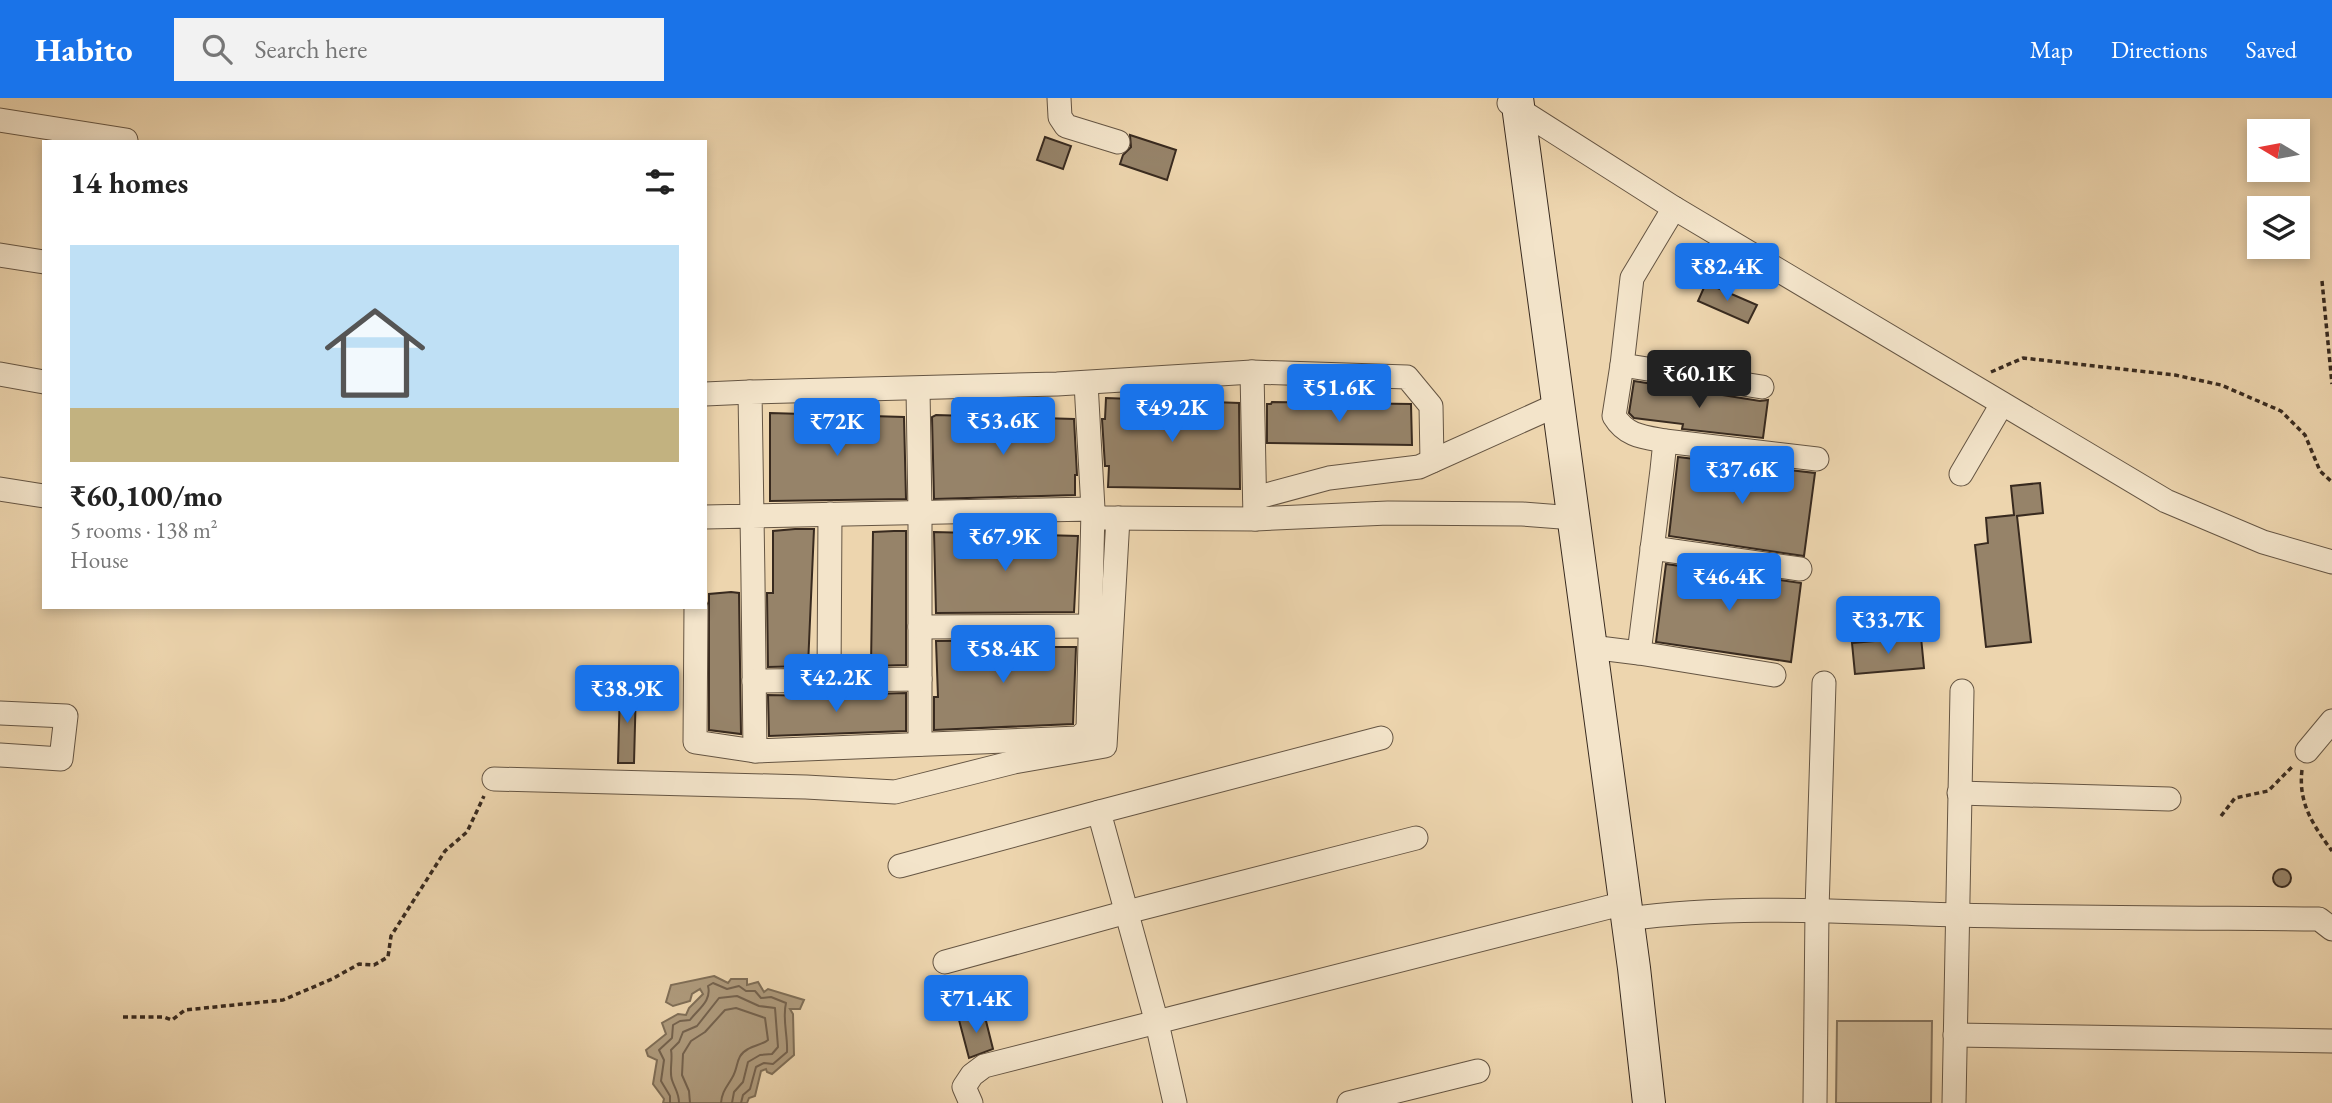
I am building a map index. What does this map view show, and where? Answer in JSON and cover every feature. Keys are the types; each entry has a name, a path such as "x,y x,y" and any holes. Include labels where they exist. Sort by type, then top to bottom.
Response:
{"main road":[{"path":"1513,102 1559,404 1649,1103"}],"street":[{"path":"1059,98 1060,117 1066,126 1118,142"},
{"path":"1513,102 1674,208 2166,501 2263,542 2332,562"},
{"path":"0,120 126,140"},
{"path":"1674,208 1632,278 1614,416 1618,424 1633,435 1817,458"},
{"path":"0,256 42,262"},
{"path":"1622,365 1762,387"},
{"path":"707,394 1086,383 1252,372 1407,377 1431,406 1432,461"},
{"path":"1252,372 1255,509"},
{"path":"0,374 42,382"},
{"path":"696,609 695,742 755,751 1079,738 1088,729 1091,626 1093,514 1086,383"},
{"path":"918,389 920,744"},
{"path":"750,392 755,751"},
{"path":"1255,509 1329,478 1419,467 1559,404"},
{"path":"1961,474 2002,404"},
{"path":"1639,653 1665,440"},
{"path":"0,489 42,496"},
{"path":"707,517 920,513 1093,514 1118,518 1255,509 1522,514 1574,518"},
{"path":"829,680 830,514"},
{"path":"494,779 895,792 1014,762 1105,746 1118,518"},
{"path":"1652,548 1800,569"},
{"path":"920,626 1091,626"},
{"path":"1591,647 1774,675"},
{"path":"754,681 920,679"},
{"path":"1815,1103 1817,910 1824,683"},
{"path":"1954,1103 1962,691"},
{"path":"0,713 66,716 61,759 0,755"},
{"path":"2307,751 2332,721"},
{"path":"900,866 1381,738"},
{"path":"1959,793 2169,799"},
{"path":"1099,812 1157,1023 1175,1103"},
{"path":"945,962 1416,838"},
{"path":"971,1103 964,1087 972,1075 985,1066 1626,911 1670,913 1817,910 1957,915 2319,919 2332,929"},
{"path":"1955,1035 2332,1041"},
{"path":"1349,1103 1478,1071"}],"path":[{"path":"2322,281 2332,384"},
{"path":"1980,390 1993,370 2023,358 2175,374 2221,385 2281,411 2305,435 2320,471 2332,482"},
{"path":"2221,816 2235,797 2268,791 2307,751"},
{"path":"2307,751 2301,771 2300,791 2308,814 2332,851"},
{"path":"123,1017 164,1017 172,1020 185,1010 283,1000 359,964 374,965 387,957 391,936 445,851 467,832 494,779"}],"shaded area":[{"path":"1837,1021 1932,1021 1931,1103 1836,1103"}],"water":[{"path":"714,976 728,983 731,979 747,979 747,985 758,982 764,992 768,989 804,1000 800,1009 790,1009 793,1014 794,1055 772,1074 766,1069 761,1071 755,1096 749,1098 747,1103 663,1103 664,1099 653,1084 657,1060 648,1056 646,1050 666,1034 662,1023 678,1014 686,1015 703,994 700,989 692,994 690,1001 673,1006 666,1002 671,985"}],"building":[{"path":"1130,135 1176,150 1167,180 1120,164 1123,155 1131,147"},
{"path":"1045,137 1071,146 1063,169 1037,160"},
{"path":"1706,283 1757,305 1748,323 1698,301"},
{"path":"1634,381 1760,401 1768,400 1763,438 1682,429 1683,424 1634,418 1629,413"},
{"path":"1106,398 1239,403 1240,489 1108,487 1109,466 1105,466 1102,419 1105,419"},
{"path":"1267,404 1411,404 1412,445 1267,443"},
{"path":"770,413 904,417 906,499 770,501"},
{"path":"932,417 1074,419 1077,475 1075,495 934,499"},
{"path":"1678,457 1815,473 1804,556 1669,536"},
{"path":"2040,483 2043,513 2017,516 2031,642 1986,647 1975,545 1988,543 1986,518 2014,515 2011,486"},
{"path":"814,529 808,666 768,667 767,593 773,593 773,531"},
{"path":"906,531 906,665 871,666 873,532"},
{"path":"934,532 1078,536 1074,612 936,613"},
{"path":"1666,564 1801,583 1791,662 1656,642"},
{"path":"739,593 741,734 709,730 709,594"},
{"path":"1921,637 1924,668 1855,674 1852,643"},
{"path":"1031,640 1031,647 1076,647 1073,724 934,730 934,697 938,697 936,641"},
{"path":"620,687 636,687 634,763 618,763"},
{"path":"906,693 906,731 769,736 768,695 871,697 871,694"},
{"path":"2282,869 2288,872 2291,878 2288,884 2282,887 2276,884 2273,878 2276,872"},
{"path":"984,1013 993,1049 969,1058 959,1020"}]}
